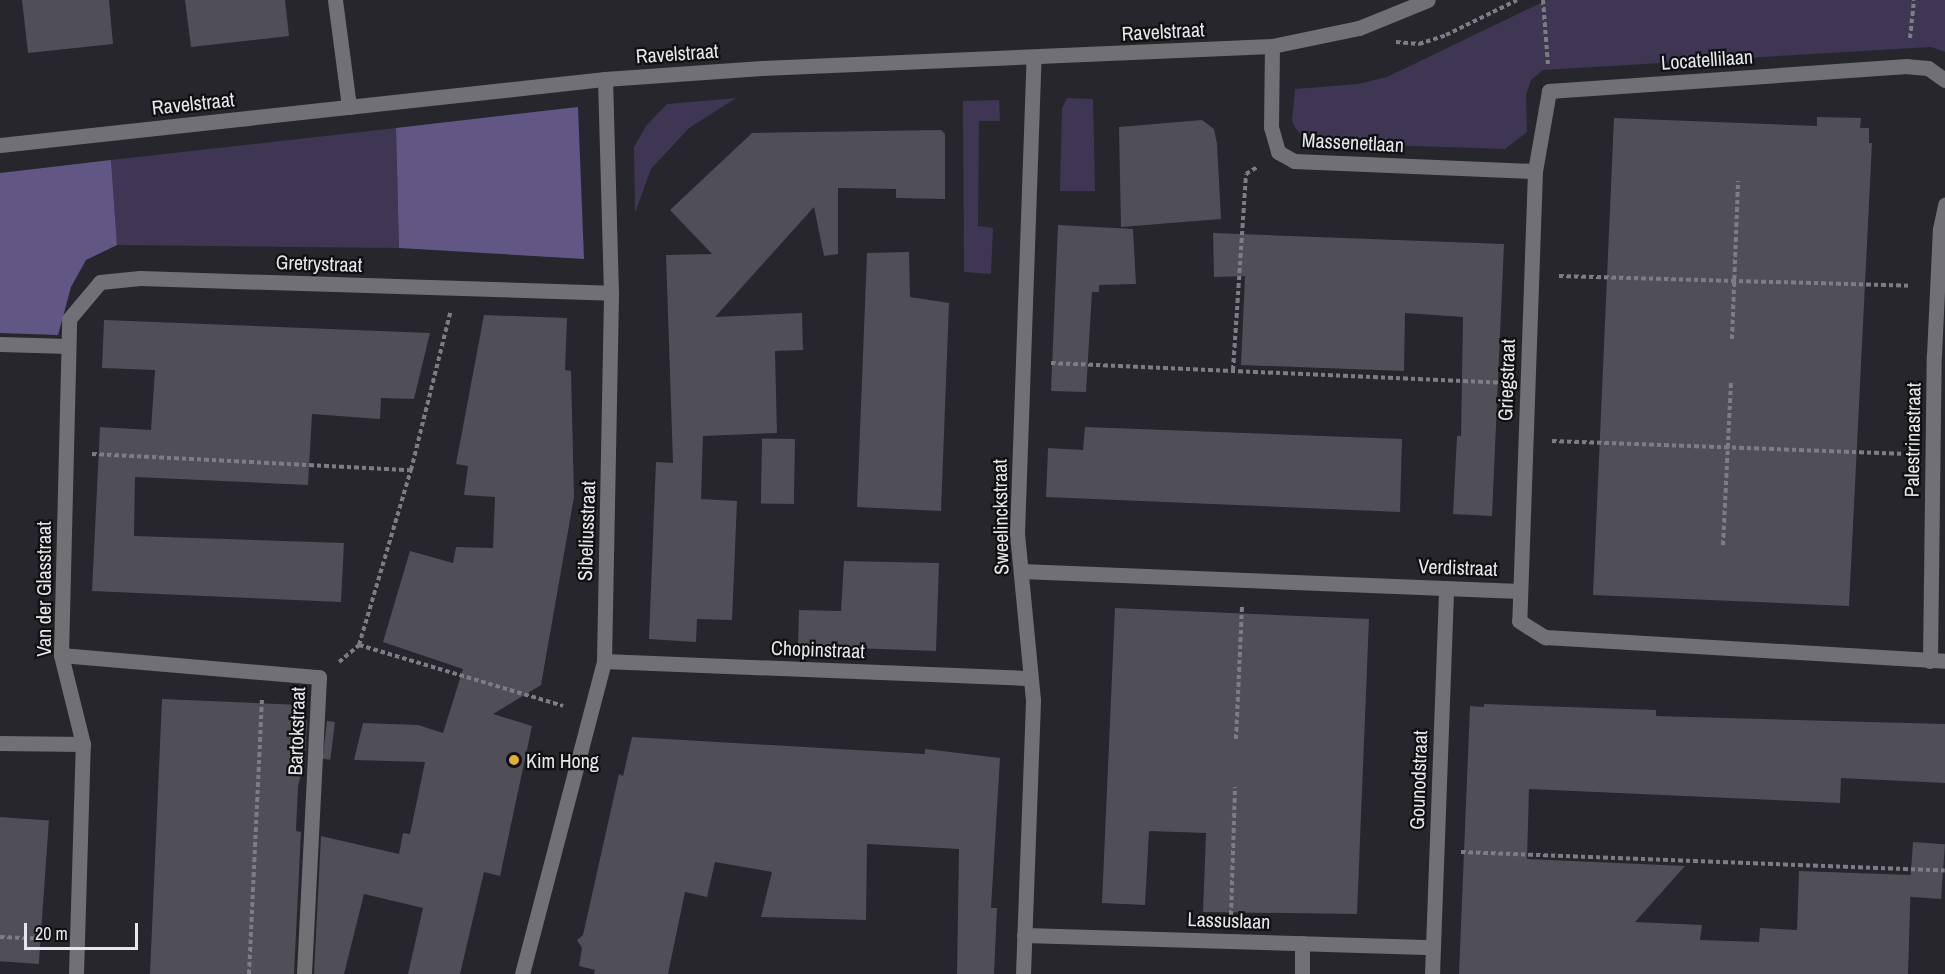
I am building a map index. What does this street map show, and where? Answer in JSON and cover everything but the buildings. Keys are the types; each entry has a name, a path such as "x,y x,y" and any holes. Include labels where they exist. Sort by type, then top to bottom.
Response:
{"street":[{"path":"335,0 349,107"},
{"name":"Ravelstraat","path":"0,145 605,79 762,68 1272,46 1359,28 1428,0"},
{"name":"Massenetlaan","path":"1272,46 1271,128 1278,152 1294,161 1535,171"},
{"name":"Sweelinckstraat","path":"1023,974 1031,678 1017,532 1034,58"},
{"name":"Locatellilaan","path":"1549,91 1907,66 1928,68 1945,80"},
{"name":"Sibeliusstraat","path":"522,974 604,661 611,293 605,79"},
{"path":"1535,171 1549,91"},
{"name":"Griegstraat","path":"1520,591 1535,171"},
{"name":"Palestrinastraat","path":"1938,661 1933,455 1940,354 1937,287 1940,229 1945,206"},
{"name":"Gretrystraat","path":"68,346 69,319 100,282 140,278 611,293"},
{"path":"0,344 68,346"},
{"name":"Van der Glasstraat","path":"68,346 61,655 83,744 76,974"},
{"name":"Verdistraat","path":"1021,571 1520,591 1519,621 1545,637 1938,661"},
{"name":"Gounodstraat","path":"1432,974 1446,588"},
{"name":"Bartokstraat","path":"61,655 319,677 304,974"},
{"name":"Chopinstraat","path":"604,661 1031,678"},
{"path":"0,743 83,744"},
{"name":"Lassuslaan","path":"1024,935 1433,947"},
{"path":"1302,943 1302,974"}],"path":[{"path":"1359,28 1401,44 1419,44 1462,28 1517,0"},
{"path":"1543,0 1549,91"},
{"path":"1907,66 1914,0"},
{"path":"1233,370 1246,174 1278,152"},
{"path":"1732,339 1738,181"},
{"path":"1531,275 1937,287"},
{"path":"319,677 359,645 411,470 456,288"},
{"path":"1023,362 1527,384"},
{"path":"1723,545 1731,381"},
{"path":"1525,440 1933,455"},
{"path":"66,453 411,470"},
{"path":"1236,739 1243,580"},
{"path":"359,645 538,701 591,712"},
{"path":"249,974 263,674"},
{"path":"1230,941 1235,787"},
{"path":"1437,851 1945,871"},
{"path":"0,937 76,940"}],"shaded area":[{"path":"1547,0 1945,0 1945,52 1931,47 1543,70 1531,80 1526,95 1527,132 1505,149 1321,143 1304,138 1292,121 1295,89 1358,84 1387,77"},
{"path":"736,98 689,128 651,169 635,213 634,147 646,126 667,104"},
{"path":"1067,98 1093,99 1095,191 1060,191 1062,108"},
{"path":"999,100 1000,121 979,121 978,226 993,228 991,274 964,272 963,101"},
{"path":"578,107 584,259 399,248 396,128"},
{"path":"396,128 399,248 117,245 111,160"},
{"path":"111,160 117,245 86,260 71,287 58,335 0,333 0,173"}],"place":[{"name":"Kim Hong","path":"514,760"}]}
